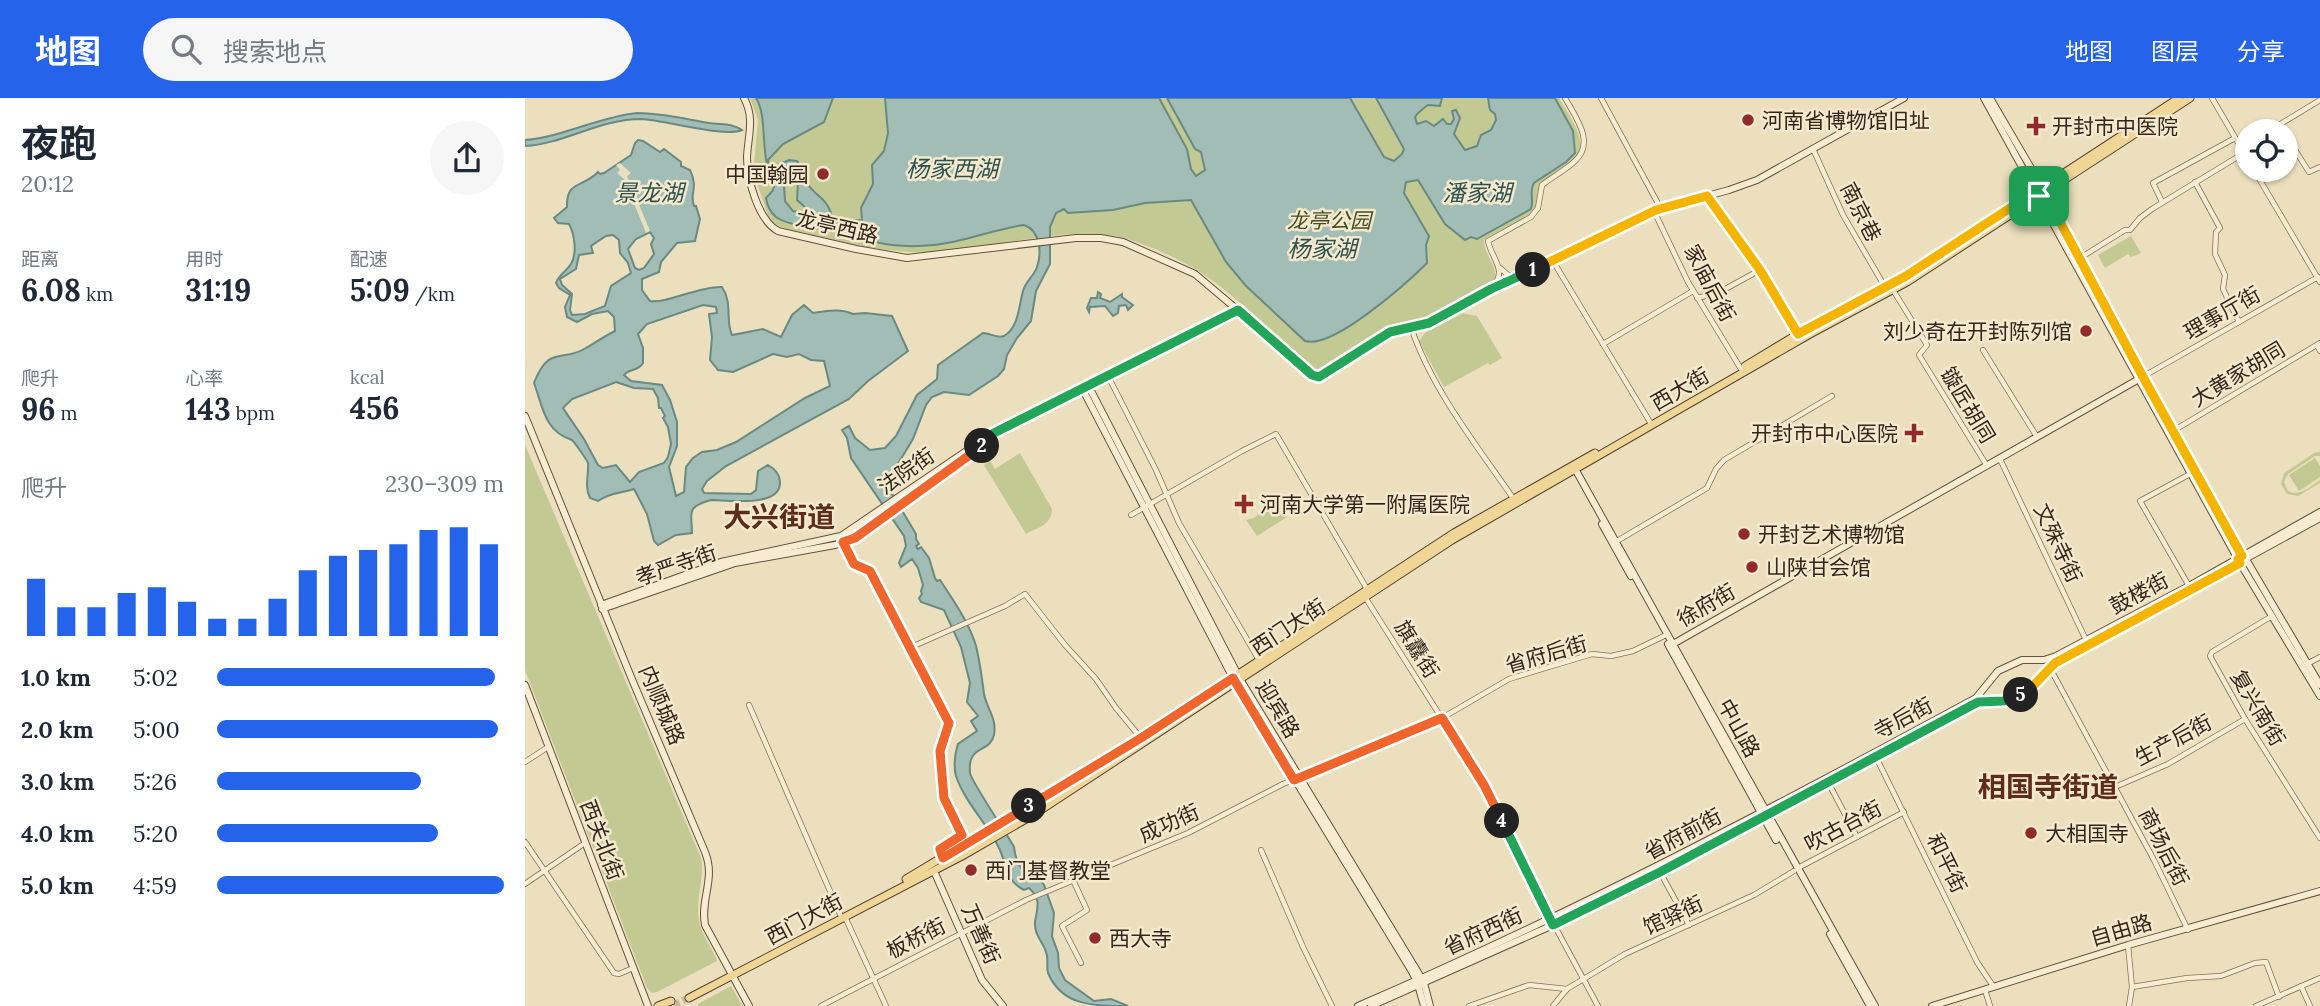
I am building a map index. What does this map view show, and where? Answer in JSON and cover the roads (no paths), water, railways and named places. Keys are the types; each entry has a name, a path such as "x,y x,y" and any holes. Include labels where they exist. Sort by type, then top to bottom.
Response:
{"main road":[{"path":"2040,191 2168,101 2179,98"},
{"path":"1800,336 1889,288 2190,98"},
{"name":"西大街","path":"1573,469 1800,336"},
{"name":"西大街","path":"1573,469 1800,336"},
{"name":"西门大街","path":"842,916 943,858 960,852 1059,799 1236,679 1513,498 1573,469"},
{"name":"西门大街","path":"688,996 934,871 1052,792 1236,679 1259,660 1573,469"},
{"path":"658,1006 672,1004"}],"street":[{"name":"龙亭西路","path":"744,98 751,119 747,159 749,175 762,216 778,231 867,252 907,258 1055,240 1101,238 1132,245 1195,274 1238,310"},
{"path":"1491,289 1500,278 1499,267 1488,241 1531,217 1538,208 1544,183 1572,164 1582,151 1585,134 1565,98"},
{"path":"1238,310 1317,377 1324,375 1390,332 1434,321 1491,289 1657,210 1757,180 1903,98"},
{"path":"1984,98 2079,258 2190,474 2320,685"},
{"path":"1990,98 2241,560 2320,696"},
{"path":"2162,202 2153,183 2235,138 2212,98"},
{"name":"家庙后街","path":"1604,99 1693,291 1741,369"},
{"path":"2290,119 2320,100"},
{"name":"南京巷","path":"1813,149 1843,215 1889,288"},
{"path":"2298,154 2309,172 2320,167"},
{"path":"2079,258 2125,230 2130,230 2140,218 2162,202 2235,156"},
{"path":"2195,182 2220,228 2216,234 2215,254 2225,275 2223,289 2239,322"},
{"path":"2261,182 2319,279"},
{"path":"1707,196 1760,270 1800,336"},
{"path":"1553,261 1650,422"},
{"path":"1499,267 1509,275 1518,276"},
{"path":"1697,298 1718,293 1760,270"},
{"name":"理事厅街","path":"2141,378 2319,279"},
{"name":"镟匠胡同","path":"1889,288 1927,345 1919,355 1987,466"},
{"path":"1603,344 1693,291"},
{"name":"法院街","path":"878,516 978,450 990,435 1238,310"},
{"path":"1411,327 1422,356 1441,391 1513,498"},
{"path":"2318,344 2320,351"},
{"name":"大黄家胡同","path":"2173,431 2318,344"},
{"path":"1983,350 2037,437"},
{"path":"1107,375 1198,558 1259,660"},
{"name":"徐府街","path":"1673,644 2141,378"},
{"name":"迎宾路","path":"1085,387 1236,679 1420,982 1430,1006"},
{"path":"1616,541 1707,488 1716,469 1724,460 1832,396"},
{"name":"内顺城路","path":"525,416 709,860 711,872 704,920 749,1006"},
{"name":"旗纛街","path":"1166,494 1276,434 1366,593 1484,785 1552,922 1598,1006"},
{"name":"文殊寺街","path":"2000,459 2086,640"},
{"name":"中山路","path":"1573,469 1673,644 1763,814"},
{"name":"中山路","path":"1573,469 1763,814 1875,1006"},
{"path":"2189,586 2140,501 2190,474"},
{"path":"1131,515 1166,494"},
{"path":"2241,560 2320,512"},
{"name":"孝严寺街","path":"602,607 720,562 855,538 878,516"},
{"path":"2241,560 2320,519"},
{"path":"842,539 854,564 870,571 950,726 940,751 944,798 962,835 940,849 943,858"},
{"name":"鼓楼街","path":"2056,656 2241,560"},
{"name":"鼓楼街","path":"2050,668 2241,560"},
{"path":"909,648 981,617 1025,594 1141,738"},
{"name":"复兴南街","path":"2272,616 2212,652 2210,656 2245,719 2320,838"},
{"name":"省府后街","path":"1297,779 1442,718 1509,679 1592,654 1611,656 1633,651 1664,636"},
{"name":"寺后街","path":"1763,814 1828,782 1980,695 1998,671 2022,660 2044,660 2056,656"},
{"path":"2307,664 2320,657"},
{"name":"寺后街","path":"1763,814 1978,702 2003,701 2023,694 2050,668"},
{"name":"商场后街","path":"2050,668 2188,930"},
{"name":"西关北街","path":"525,685 648,1006"},
{"path":"749,705 842,916 886,1006"},
{"name":"生产后街","path":"2115,787 2168,764 2245,719"},
{"path":"525,762 548,747"},
{"name":"和平街","path":"1875,755 1977,962 1993,986"},
{"name":"成功街","path":"1053,888 1188,833 1297,779"},
{"path":"1828,782 1857,837"},
{"name":"吹古台街","path":"1795,870 1905,812"},
{"name":"省府前街","path":"1623,888 1660,872 1763,814"},
{"name":"省府前街","path":"1623,888 1763,814"},
{"path":"525,842 614,973 619,974 632,968"},
{"path":"525,884 585,843"},
{"path":"1261,850 1332,1006"},
{"name":"中山路","path":"1795,870 1870,1006"},
{"name":"馆驿街","path":"1567,989 1625,954 1754,895 1795,870"},
{"name":"万善街","path":"934,871 982,980 1003,1006"},
{"path":"1660,872 1689,925"},
{"path":"1073,880 1087,910 1062,926 1081,963"},
{"name":"板桥街","path":"821,1006 1053,888"},
{"name":"省府西街","path":"1371,1006 1623,888"},
{"name":"自由路","path":"1932,1006 2128,945 2320,891"},
{"path":"2128,945 2132,987 2129,1006"},
{"path":"2132,987 2187,978 2221,976 2266,961 2279,997"},
{"path":"2256,1006 2320,978"},
{"name":"迎宾路","path":"1420,982 1423,1006"},
{"name":"省府西街","path":"1358,1006 1420,982"},
{"path":"1469,1006 1529,985 1567,989"},
{"path":"2301,986 2310,1006"},
{"path":"1553,1006 1567,989"},
{"path":"1985,989 1990,1006"}],"water":[{"name":"龙亭公园","path":"756,98 833,98 824,122 783,144 768,160 771,168 789,160 797,161 810,188 829,208 833,222 862,220 861,208 873,184 872,165 884,151 888,133 885,98 1159,98 1187,149 1191,169 1196,176 1205,170 1201,152 1195,149 1167,98 1350,98 1384,157 1394,161 1404,149 1376,98 1442,98 1440,106 1428,105 1417,114 1417,124 1426,121 1434,126 1443,119 1447,124 1451,124 1454,119 1452,111 1456,110 1460,118 1454,134 1465,150 1477,146 1481,135 1491,130 1496,120 1495,114 1490,110 1488,98 1555,98 1573,131 1575,153 1534,183 1531,209 1477,239 1471,237 1465,240 1445,224 1418,180 1406,182 1404,193 1429,236 1426,245 1427,263 1369,313 1350,326 1317,341 1305,341 1246,286 1226,262 1191,200 1145,203 1113,210 1068,213 1064,209 1056,213 1050,227 1050,264 1036,291 1031,321 1007,355 1004,369 969,395 944,392 932,397 926,405 913,439 888,480 888,487 916,534 919,544 916,546 918,549 921,547 929,558 935,578 940,580 960,612 976,646 984,694 995,729 992,741 972,758 970,773 1014,847 1022,869 1044,885 1054,913 1052,936 1058,953 1059,968 1065,980 1094,1001 1111,999 1128,1006 1091,1004 1070,998 1061,992 1048,973 1047,955 1035,927 1038,904 1036,896 1029,888 1024,890 1010,878 995,840 965,795 956,776 958,744 977,731 971,721 978,716 967,702 970,683 961,647 944,610 921,602 919,598 923,585 912,559 901,567 899,563 906,546 904,536 851,458 847,438 842,430 849,426 855,438 870,450 885,448 896,436 917,395 937,379 938,365 983,333 1001,337 1009,332 1016,321 1024,288 1037,267 1039,249 1036,237 1024,225 945,243 904,246 871,240 857,230 815,228 783,221 772,213 766,201 774,185 768,167","holes":["792,178 798,182 797,200 806,208 804,213 793,211 785,201 784,185"]},
{"path":"637,113 731,125 742,130 722,132 652,120 626,120 554,141 525,146 525,140"},
{"name":"景龙湖","path":"638,140 643,141 660,152 664,149 681,162 681,166 690,170 694,182 694,206 700,219 695,241 677,243 661,262 659,272 642,279 642,290 650,301 722,287 727,299 732,335 763,329 781,337 792,315 804,305 813,313 838,311 892,316 908,351 849,399 726,466 707,481 702,489 704,493 751,494 756,490 758,471 768,465 777,472 780,479 778,490 772,496 752,501 711,500 697,505 691,516 692,533 676,535 658,545 654,541 647,514 634,489 598,501 590,498 587,485 588,463 572,440 556,431 550,424 534,383 545,363 551,359 577,352 615,331 614,317 608,311 592,314 577,322 567,317 565,307 570,295 556,283 573,260 574,239 569,224 558,223 554,218 567,207 567,198 572,188 598,172 604,173 631,155","holes":["650,232 654,238 651,244 654,254 644,268 639,270 635,268 628,249 636,239","613,235 619,240 620,253 628,263 631,273 611,286 605,306 585,314 572,315 572,294 562,285 560,279 576,269 579,255 593,253 591,246 606,236","703,305 716,307 717,313 709,314 712,337 710,360 718,370 733,372 773,354 787,357 799,354 811,360 824,361 830,386 805,398 736,442 717,450 702,452 693,458 686,467 684,492 676,496 669,467 677,446 677,422 670,400 662,385 631,381 624,375 643,363 643,348 638,334 647,324","616,382 634,388 653,389 668,427 671,444 668,457 664,463 639,472 630,482 616,465 603,468 598,465 563,408 572,399"]},
{"path":"1098,292 1101,294 1100,298 1110,302 1122,294 1122,297 1133,305 1128,310 1126,305 1119,306 1118,313 1113,316 1105,306 1090,307 1089,312 1087,308 1091,298 1097,298"}],"tunnel":[{"path":"673,1005 689,998"}],"place":[{"name":"河南省博物馆旧址","path":"1748,120"},
{"name":"开封市中医院","path":"2036,126"},
{"name":"中国翰园","path":"823,174"},
{"name":"刘少奇在开封陈列馆","path":"2086,331"},
{"name":"开封市中心医院","path":"1914,433"},
{"name":"河南大学第一附属医院","path":"1244,504"},
{"name":"开封艺术博物馆","path":"1744,534"},
{"name":"山陕甘会馆","path":"1752,567"},
{"name":"大相国寺","path":"2031,833"},
{"name":"西门基督教堂","path":"971,870"},
{"name":"西大寺","path":"1095,938"}],"district":[{"name":"大兴街道","path":"779,517"},
{"name":"相国寺街道","path":"2048,787"}],"water label":[{"name":"杨家西湖","path":"952,168"},
{"name":"潘家湖","path":"1477,192"},
{"name":"杨家湖","path":"1322,248"}]}
